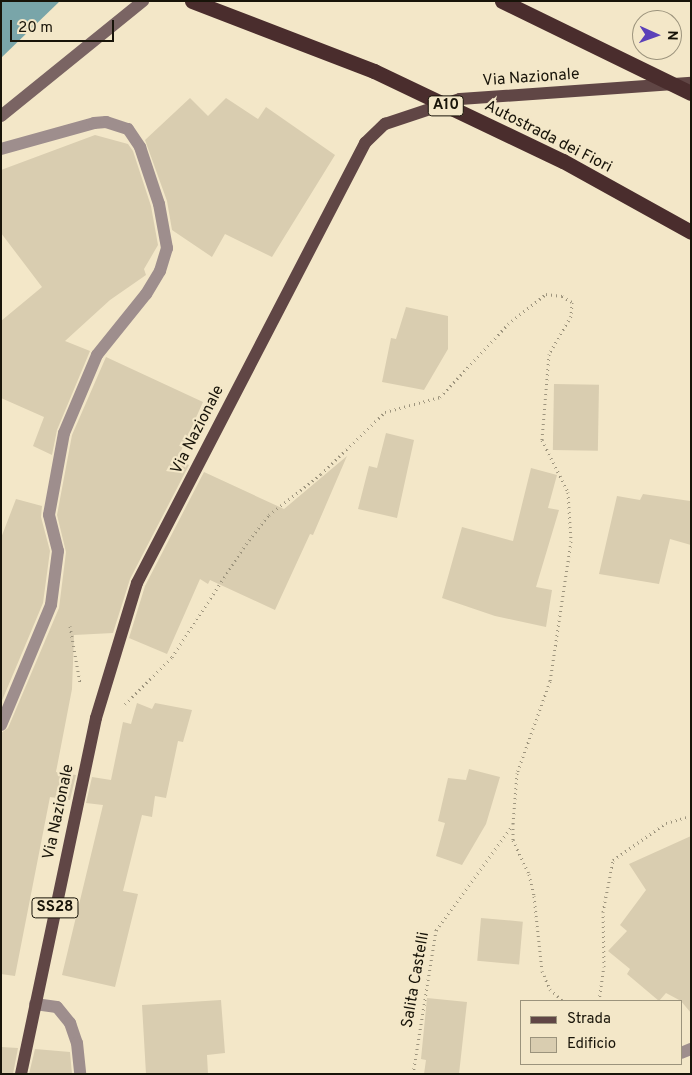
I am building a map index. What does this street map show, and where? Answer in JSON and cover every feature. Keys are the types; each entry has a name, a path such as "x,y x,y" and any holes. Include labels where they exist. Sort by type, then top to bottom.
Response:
{"highway":[{"name":"Autostrada dei Fiori","path":"192,1 374,71 563,161 691,232"},
{"path":"502,1 691,93"}],"main road":[{"path":"1,116 143,1"},
{"name":"Via Nazionale","path":"21,1074 34,1004 96,718 137,583 365,143 386,124 460,100 691,83"}],"street":[{"path":"1,149 94,123 106,122 128,129 140,147 166,233 164,261 146,294 97,355 64,433 49,516 58,551 51,605 1,725"},
{"path":"34,1004 57,1007 70,1023 77,1043 80,1074"}],"path":[{"path":"96,718 129,702 172,657 268,515 321,474 385,412 440,397 508,324 546,294 562,296 572,302 571,316 549,354 542,440 568,492 571,541 550,681 516,773 513,824 513,840 529,874 534,896 542,971 550,989 562,1000"},
{"path":"599,1000 604,967 603,912 613,860 666,823 691,816"},
{"name":"Salita Castelli","path":"413,1074 436,930 513,824"}],"water":[{"path":"1,1 60,1 1,58"}],"building":[{"path":"190,98 208,116 226,98 258,119 266,107 335,155 272,257 225,234 212,257 172,230 167,201 145,140"},
{"path":"95,135 128,144 133,151 151,206 158,245 144,269 146,275 110,300 65,341 90,351 57,430 52,455 33,446 44,417 1,398 1,321 42,287 1,233 1,170"},
{"path":"406,307 448,316 448,349 424,390 382,382 391,338 396,339"},
{"path":"106,357 203,402 177,460 189,465 130,579 113,633 74,635 72,689 56,772 76,775 70,800 50,797 15,976 1,974 1,733 8,728 59,608 66,552 57,515 72,435"},
{"path":"554,384 599,385 598,451 553,450"},
{"path":"386,433 414,440 397,518 358,509 369,466 377,468"},
{"path":"347,456 313,535 310,534 275,610 210,580 208,584 200,579 167,654 129,638 145,586 204,472 284,509"},
{"path":"531,468 557,475 548,508 559,510 536,587 552,590 546,627 495,616 442,598 462,527 513,541"},
{"path":"643,494 690,501 691,545 670,539 659,584 599,574 617,496 640,500"},
{"path":"16,499 42,506 41,517 50,551 43,603 1,703 1,538"},
{"path":"137,703 152,709 155,703 192,710 183,742 178,741 166,798 155,796 152,817 142,815 123,891 138,894 115,987 62,975 103,805 86,803 92,777 111,780 123,722 131,724"},
{"path":"469,769 500,777 486,824 462,865 436,856 445,823 438,821 448,778 466,780"},
{"path":"691,836 691,1013 682,1000 666,993 658,1000 627,974 630,969 608,951 627,931 620,925 646,890 629,864"},
{"path":"481,918 523,922 519,964 477,961"},
{"path":"427,998 467,1002 459,1074 424,1074 426,1060 421,1059"},
{"path":"221,1000 225,1053 207,1055 208,1074 146,1074 142,1005"},
{"path":"1,1047 18,1048 13,1074 1,1074"},
{"path":"35,1049 70,1052 72,1074 29,1074"}]}
